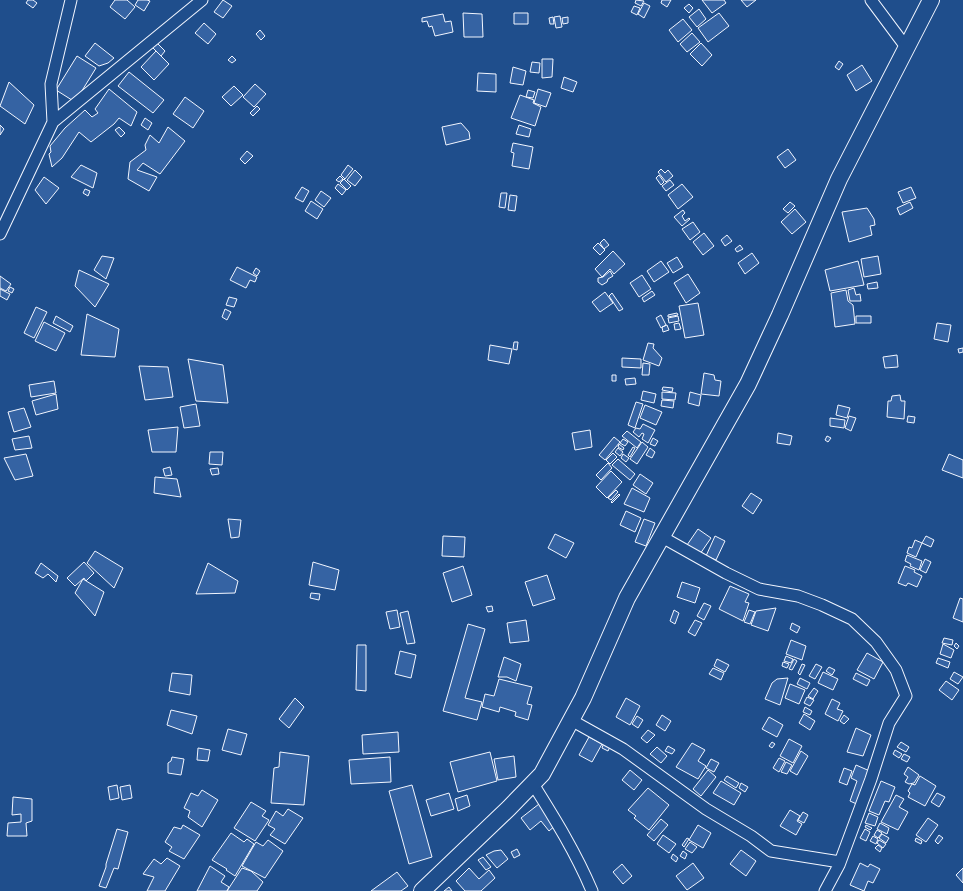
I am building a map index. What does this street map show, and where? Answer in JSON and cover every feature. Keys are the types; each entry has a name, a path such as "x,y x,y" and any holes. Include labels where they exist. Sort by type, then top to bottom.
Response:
{"street":[{"path":"53,122 51,84 71,0"},
{"path":"0,234 53,122 202,0"},
{"path":"871,0 906,47"},
{"path":"422,891 509,808 542,774 582,698 627,598 748,384 780,315 839,179 931,0"},
{"path":"662,537 726,573 759,588 798,596 852,619 876,642 896,670 906,696 889,723 871,779 840,862 825,891"},
{"path":"571,720 623,749 706,809 751,836 771,851 840,862"},
{"path":"533,784 562,830 592,891"}],"building":[{"path":"28,0 33,0 37,3 33,8 26,3"},
{"path":"115,0 127,0 135,7 125,19 110,7"},
{"path":"138,0 150,1 144,11 135,5"},
{"path":"223,0 232,6 223,18 214,12"},
{"path":"636,0 644,1 641,6 635,3"},
{"path":"662,0 671,0 667,7 661,3"},
{"path":"702,0 724,0 726,3 712,13"},
{"path":"741,0 756,0 747,7"},
{"path":"644,3 650,6 644,18 638,14"},
{"path":"689,4 693,8 689,13 684,8"},
{"path":"634,6 640,8 637,15 631,12"},
{"path":"699,9 706,19 697,27 689,17"},
{"path":"463,13 482,14 483,37 464,37"},
{"path":"514,13 528,13 528,24 514,24"},
{"path":"719,13 729,26 708,42 698,28"},
{"path":"443,14 445,22 451,21 453,32 435,36 432,26 429,27 427,21 422,22 422,18"},
{"path":"560,16 562,27 556,28 554,17"},
{"path":"553,17 554,24 550,24 549,18"},
{"path":"568,17 568,23 563,24 562,18"},
{"path":"683,19 692,30 678,42 669,30"},
{"path":"204,23 216,34 208,44 195,33"},
{"path":"260,30 265,36 261,40 256,34"},
{"path":"692,33 700,42 687,52 680,44"},
{"path":"155,41 165,51 161,56 151,46"},
{"path":"95,43 114,58 108,63 99,66 85,56"},
{"path":"701,43 712,55 702,66 690,54"},
{"path":"156,51 169,64 154,80 141,67"},
{"path":"77,56 96,68 75,102 56,90"},
{"path":"232,56 236,60 232,63 228,60"},
{"path":"542,59 553,59 552,77 542,78"},
{"path":"839,61 843,64 839,70 835,67"},
{"path":"532,62 540,63 539,73 530,72"},
{"path":"862,65 872,81 856,91 847,75"},
{"path":"513,67 526,71 523,85 510,83"},
{"path":"129,72 164,100 153,113 118,86"},
{"path":"478,73 496,74 496,92 477,91"},
{"path":"564,77 577,82 573,92 561,88"},
{"path":"9,82 34,105 25,124 0,106"},
{"path":"255,84 266,94 254,107 243,97"},
{"path":"234,86 243,95 231,106 222,97"},
{"path":"109,89 137,112 131,126 119,118 114,124 91,142 79,132 62,158 52,167 49,154 51,152 50,146 65,128 85,110 92,117 98,113 95,109"},
{"path":"538,89 551,93 546,107 534,103"},
{"path":"528,90 535,92 533,98 526,97"},
{"path":"520,95 534,100 533,103 541,107 535,126 511,118"},
{"path":"185,97 204,111 193,128 173,114"},
{"path":"257,106 260,109 253,116 250,113"},
{"path":"145,118 152,123 148,130 141,125"},
{"path":"461,123 469,132 470,139 446,145 442,127"},
{"path":"0,125 4,129 0,135"},
{"path":"519,125 531,129 529,137 516,134"},
{"path":"119,127 125,133 121,137 115,130"},
{"path":"168,127 185,141 160,174 143,163 137,170 157,177 149,191 128,179 130,162 146,150 145,145 150,135 159,143"},
{"path":"513,143 533,147 529,169 512,166 514,153 511,152"},
{"path":"788,149 796,160 785,168 777,157"},
{"path":"247,151 253,156 245,164 240,159"},
{"path":"81,165 97,173 93,188 71,177"},
{"path":"348,165 353,169 345,179 341,175"},
{"path":"661,169 665,173 668,170 673,176 666,182 658,172"},
{"path":"355,170 362,177 355,186 347,180"},
{"path":"659,175 664,182 661,185 656,178"},
{"path":"340,176 343,179 339,182 336,180"},
{"path":"44,177 59,188 46,204 35,190"},
{"path":"344,179 351,186 347,190 340,183"},
{"path":"670,180 674,185 666,191 662,186"},
{"path":"338,184 346,190 342,195 335,188"},
{"path":"682,184 693,197 678,209 668,195"},
{"path":"302,187 309,191 303,202 295,198"},
{"path":"911,187 916,198 903,203 898,192"},
{"path":"85,189 90,191 88,196 83,193"},
{"path":"321,191 331,198 324,207 315,200"},
{"path":"501,193 507,193 505,208 499,207"},
{"path":"510,195 517,196 515,211 508,210"},
{"path":"311,201 323,209 317,219 305,211"},
{"path":"790,202 795,206 788,213 783,209"},
{"path":"910,202 913,208 900,215 897,208"},
{"path":"867,208 874,219 875,225 870,226 872,235 849,242 842,212"},
{"path":"795,209 806,222 792,234 781,222"},
{"path":"683,210 685,213 682,216 685,221 689,218 690,219 682,226 674,217"},
{"path":"693,222 700,232 690,240 682,229"},
{"path":"704,233 714,246 703,255 693,242"},
{"path":"727,235 732,241 725,246 721,240"},
{"path":"604,239 609,245 604,249 600,243"},
{"path":"598,243 605,250 600,255 593,248"},
{"path":"740,245 743,249 737,252 735,249"},
{"path":"613,251 625,264 614,274 610,269 602,277 595,269"},
{"path":"752,253 759,263 745,274 738,263"},
{"path":"102,256 114,258 106,279 94,270"},
{"path":"878,256 881,274 864,277 861,259"},
{"path":"677,257 683,267 673,273 667,263"},
{"path":"661,261 669,272 654,282 647,271"},
{"path":"858,261 864,285 830,291 825,270"},
{"path":"237,267 257,277 255,282 250,280 246,288 230,280"},
{"path":"256,268 260,271 257,276 253,273"},
{"path":"79,270 109,284 95,307 75,286"},
{"path":"610,271 613,276 608,279 607,282 602,285 598,282 598,278 603,277"},
{"path":"688,274 700,293 686,303 674,283"},
{"path":"642,275 651,289 639,297 630,283"},
{"path":"0,276 11,284 6,291 0,288"},
{"path":"877,282 878,288 868,289 867,284"},
{"path":"10,287 14,289 12,293 8,291"},
{"path":"854,288 856,295 860,294 861,301 850,301 848,290"},
{"path":"0,289 10,294 7,300 0,296"},
{"path":"846,290 848,301 853,305 855,324 835,327 831,293"},
{"path":"652,291 655,295 644,302 642,298"},
{"path":"605,292 613,303 600,312 592,302"},
{"path":"612,293 623,309 619,311 609,296"},
{"path":"229,297 237,299 234,307 226,305"},
{"path":"698,303 704,335 685,338 679,306"},
{"path":"36,307 47,312 34,338 24,333"},
{"path":"225,309 231,312 227,320 222,317"},
{"path":"677,313 678,315 668,317 668,315"},
{"path":"87,314 119,329 115,357 81,355"},
{"path":"661,315 666,325 661,328 656,318"},
{"path":"56,316 73,326 70,332 53,323"},
{"path":"678,316 679,321 669,323 668,318"},
{"path":"856,316 871,316 871,323 856,323"},
{"path":"44,322 65,333 56,351 35,341"},
{"path":"679,323 681,329 675,330 674,324"},
{"path":"937,323 951,325 948,342 934,339"},
{"path":"667,325 669,330 663,332 662,327"},
{"path":"514,342 518,342 517,350 513,349"},
{"path":"648,343 654,344 653,348 662,358 659,366 643,360"},
{"path":"490,345 512,349 509,364 488,360"},
{"path":"963,348 963,352 959,353 958,349"},
{"path":"897,355 898,367 885,368 883,357"},
{"path":"622,358 641,359 641,368 622,367"},
{"path":"188,359 223,365 228,403 196,401"},
{"path":"643,363 650,364 649,375 642,375"},
{"path":"139,366 168,367 173,397 145,400"},
{"path":"704,373 714,375 715,380 721,381 719,396 701,394"},
{"path":"612,375 616,375 616,381 612,381"},
{"path":"635,378 636,384 626,385 625,379"},
{"path":"54,381 56,393 31,397 29,385"},
{"path":"663,387 673,388 672,392 662,390"},
{"path":"643,391 656,394 654,403 641,400"},
{"path":"662,392 676,393 675,400 662,399"},
{"path":"690,392 701,395 699,406 688,403"},
{"path":"56,394 58,409 36,415 32,401"},
{"path":"900,395 901,401 905,401 904,419 887,417 888,401 891,401 892,396"},
{"path":"662,400 674,401 673,408 661,406"},
{"path":"636,402 643,404 635,428 628,425"},
{"path":"196,404 200,426 184,428 180,407"},
{"path":"645,405 662,412 656,425 640,418"},
{"path":"838,405 850,408 847,418 836,415"},
{"path":"24,408 31,427 14,432 8,412"},
{"path":"849,416 856,418 851,431 845,428"},
{"path":"908,416 915,417 914,423 907,422"},
{"path":"830,418 845,420 844,428 830,426"},
{"path":"643,424 655,430 648,443 642,439 644,434 642,433 639,437 633,432 636,428 640,429"},
{"path":"178,427 176,452 152,452 148,430"},
{"path":"590,430 592,447 575,450 572,433"},
{"path":"627,431 641,442 637,448 622,436"},
{"path":"778,433 792,436 790,445 777,443"},
{"path":"29,436 32,448 15,450 12,439"},
{"path":"827,436 831,438 828,442 825,440"},
{"path":"614,437 620,442 605,460 599,455"},
{"path":"653,438 658,441 655,446 650,444"},
{"path":"623,439 628,442 625,446 620,443"},
{"path":"642,442 648,447 637,464 630,459"},
{"path":"619,444 624,448 623,450 618,447"},
{"path":"633,447 635,448 630,457 628,455"},
{"path":"618,448 623,452 620,456 615,452"},
{"path":"650,448 655,452 652,458 646,455"},
{"path":"210,452 223,452 222,465 209,464"},
{"path":"613,453 617,457 610,464 606,460"},
{"path":"26,454 33,476 15,480 4,458"},
{"path":"623,454 629,458 626,462 621,458"},
{"path":"949,454 963,460 963,478 942,470"},
{"path":"618,459 635,474 630,480 612,465"},
{"path":"608,463 612,468 601,480 596,475"},
{"path":"170,467 172,475 165,476 163,469"},
{"path":"218,468 219,474 212,475 210,469"},
{"path":"611,471 622,482 607,498 596,487"},
{"path":"640,474 653,483 646,494 633,485"},
{"path":"155,477 177,479 181,497 154,493"},
{"path":"632,488 650,498 644,512 624,504"},
{"path":"616,490 618,492 611,500 608,498"},
{"path":"751,493 762,500 753,514 742,506"},
{"path":"619,494 620,495 612,503 611,502"},
{"path":"626,511 641,518 635,532 620,525"},
{"path":"228,519 241,520 239,537 231,538"},
{"path":"644,519 655,523 646,546 635,542"},
{"path":"698,529 711,538 700,554 687,545"},
{"path":"555,534 574,543 566,558 548,548"},
{"path":"443,536 465,537 464,557 442,556"},
{"path":"715,536 725,541 716,560 706,556"},
{"path":"926,536 934,540 931,547 922,543"},
{"path":"915,540 922,543 916,557 907,553 909,547 912,548"},
{"path":"95,551 123,568 114,588 87,563"},
{"path":"907,555 922,561 919,570 910,566 911,564 905,561"},
{"path":"925,559 931,562 926,573 920,570"},
{"path":"84,562 94,573 86,581 84,578 75,586 67,578"},
{"path":"313,562 339,570 335,590 309,585"},
{"path":"41,563 58,576 56,582 48,574 43,578 35,573"},
{"path":"208,563 238,581 235,593 196,594"},
{"path":"463,566 472,595 452,602 443,573"},
{"path":"905,566 915,570 914,572 922,576 917,587 908,583 906,586 898,583"},
{"path":"547,575 555,599 533,606 525,582"},
{"path":"83,579 104,592 95,616 75,593"},
{"path":"682,582 700,588 695,603 677,597"},
{"path":"730,586 749,594 745,602 749,603 743,621 719,609"},
{"path":"311,593 320,594 319,600 310,598"},
{"path":"960,598 963,599 963,622 953,618"},
{"path":"704,603 711,606 704,620 697,616"},
{"path":"492,606 493,611 488,612 486,607"},
{"path":"776,608 768,631 751,625 756,611"},
{"path":"397,610 400,627 390,629 386,612"},
{"path":"674,610 679,613 675,624 670,621"},
{"path":"749,610 755,612 750,624 744,622"},
{"path":"408,611 415,643 407,644 400,613"},
{"path":"526,620 529,641 510,643 507,623"},
{"path":"695,620 702,623 695,636 688,632"},
{"path":"792,623 800,627 797,633 790,629"},
{"path":"468,624 485,629 465,698 482,702 477,720 443,711"},
{"path":"944,638 953,640 952,645 942,643"},
{"path":"791,640 806,646 802,660 786,654"},
{"path":"956,643 959,646 957,649 954,646"},
{"path":"943,644 954,650 951,658 940,654"},
{"path":"357,645 366,645 366,691 356,690"},
{"path":"400,651 416,655 411,678 395,674"},
{"path":"867,653 883,662 874,679 857,670"},
{"path":"786,656 793,659 791,663 784,661"},
{"path":"504,657 521,664 516,681 507,677 498,677"},
{"path":"938,658 950,662 948,668 936,663"},
{"path":"717,659 729,665 725,672 714,666"},
{"path":"794,659 797,661 792,670 789,669"},
{"path":"783,662 789,664 787,668 782,666"},
{"path":"802,664 805,665 800,675 798,673"},
{"path":"816,664 822,667 815,679 809,676"},
{"path":"829,667 835,670 832,675 826,671"},
{"path":"713,668 724,673 721,680 709,674"},
{"path":"823,672 838,679 833,690 818,683"},
{"path":"954,672 963,677 958,684 950,679"},
{"path":"172,673 192,675 190,695 169,691"},
{"path":"856,673 870,680 867,686 853,679"},
{"path":"788,678 780,705 765,699 772,683 777,679"},
{"path":"800,678 810,683 807,689 797,684"},
{"path":"499,679 532,687 527,704 532,705 528,720 515,716 516,712 500,707 499,712 482,707 485,694 494,696"},
{"path":"946,681 959,690 952,700 939,690"},
{"path":"790,684 805,690 799,704 785,698"},
{"path":"814,688 818,691 813,699 808,696"},
{"path":"807,697 814,700 810,706 804,703"},
{"path":"295,698 304,707 289,728 279,719"},
{"path":"626,698 640,706 630,725 616,717"},
{"path":"832,699 840,703 837,709 843,711 838,721 825,714"},
{"path":"805,707 812,711 810,715 803,712"},
{"path":"171,710 197,716 192,734 167,725"},
{"path":"804,714 815,721 810,730 799,723"},
{"path":"662,715 671,721 665,731 656,725"},
{"path":"844,715 849,719 844,724 840,721"},
{"path":"637,716 643,720 638,728 632,724"},
{"path":"769,717 783,725 777,737 762,729"},
{"path":"856,728 871,735 863,756 847,752"},
{"path":"228,729 247,734 241,755 222,750"},
{"path":"648,730 655,735 647,743 641,738"},
{"path":"398,732 399,752 363,754 362,735"},
{"path":"589,737 602,744 592,762 579,755"},
{"path":"789,739 802,746 793,763 780,756"},
{"path":"605,740 612,743 608,751 602,748"},
{"path":"772,742 775,744 772,748 769,746"},
{"path":"901,742 909,747 906,752 897,747"},
{"path":"692,743 705,750 698,761 706,766 698,779 676,767"},
{"path":"668,746 675,750 672,754 665,751"},
{"path":"657,747 667,756 661,763 650,754"},
{"path":"198,748 210,750 208,761 197,760"},
{"path":"895,750 902,754 899,758 893,754"},
{"path":"801,751 808,756 797,775 790,771"},
{"path":"280,752 309,756 304,805 271,803 274,768 279,767"},
{"path":"490,752 497,781 458,792 450,762"},
{"path":"904,754 910,757 907,762 901,759"},
{"path":"514,756 516,777 498,780 494,759"},
{"path":"172,757 184,759 181,775 168,773 168,763 171,761"},
{"path":"390,757 391,782 351,784 349,760"},
{"path":"779,758 785,761 779,772 773,768"},
{"path":"711,759 719,763 714,772 706,768"},
{"path":"786,762 792,765 787,774 781,772"},
{"path":"856,765 872,772 861,806 850,801 857,781 851,778"},
{"path":"908,767 919,775 914,783 909,784 905,782 908,777 904,774"},
{"path":"844,768 852,771 847,785 839,782"},
{"path":"630,770 642,780 634,790 622,780"},
{"path":"708,770 716,777 701,796 693,789"},
{"path":"727,776 739,783 736,788 724,780"},
{"path":"920,776 936,786 925,806 908,797 910,793 908,791 912,784 915,785"},
{"path":"721,781 741,793 734,805 713,793"},
{"path":"881,781 895,787 889,802 885,801 879,815 869,811"},
{"path":"741,783 748,787 745,792 739,788"},
{"path":"117,785 119,798 110,800 108,787"},
{"path":"130,785 132,798 122,800 120,787"},
{"path":"412,785 432,857 409,864 389,791"},
{"path":"648,788 669,805 649,830 634,818 636,816 628,810"},
{"path":"202,790 218,800 202,827 188,817 190,811 184,808 191,793 198,796"},
{"path":"449,793 454,809 431,816 426,800"},
{"path":"937,793 945,797 939,807 931,802"},
{"path":"467,795 470,806 458,811 455,799"},
{"path":"896,795 904,799 899,807 908,812 898,830 881,822"},
{"path":"13,797 32,799 32,821 26,823 27,836 7,836 8,823 21,822 21,814 12,815"},
{"path":"251,802 266,811 262,816 269,820 255,841 234,828"},
{"path":"539,804 556,825 549,831 541,821 530,830 521,818"},
{"path":"288,809 303,818 285,844 270,835 275,829 268,825 276,811 283,816"},
{"path":"790,810 800,816 797,821 802,824 796,835 780,826"},
{"path":"803,812 808,815 804,823 798,820"},
{"path":"869,813 878,817 875,826 865,823"},
{"path":"928,818 938,825 926,842 916,835"},
{"path":"661,819 668,825 654,841 647,835"},
{"path":"880,823 889,828 887,834 877,829"},
{"path":"183,825 200,835 184,859 169,851 172,847 165,842 174,827 181,829"},
{"path":"698,825 711,833 703,848 689,840"},
{"path":"866,825 872,828 870,830 865,827"},
{"path":"117,829 128,832 118,869 114,868 106,888 99,886"},
{"path":"865,829 870,832 866,841 860,838"},
{"path":"877,830 882,833 878,838 874,835"},
{"path":"231,833 244,842 247,839 254,844 235,876 212,860"},
{"path":"882,834 889,838 886,843 879,838"},
{"path":"663,835 676,844 669,853 657,844"},
{"path":"939,835 943,838 938,844 935,841"},
{"path":"873,836 878,839 876,844 870,841"},
{"path":"687,838 689,839 684,847 682,845"},
{"path":"916,838 922,841 921,844 915,841"},
{"path":"268,840 283,851 265,878 242,866 256,842 263,846"},
{"path":"879,840 886,844 883,848 877,843"},
{"path":"690,842 697,847 692,853 685,849"},
{"path":"878,845 882,848 880,852 875,848"},
{"path":"517,849 520,855 514,858 511,852"},
{"path":"501,850 508,859 497,868 486,855 494,851"},
{"path":"741,850 756,861 746,876 730,864"},
{"path":"683,851 687,854 685,859 680,856"},
{"path":"673,854 678,858 676,862 671,858"},
{"path":"483,857 491,867 486,870 478,860"},
{"path":"167,858 180,866 165,891 147,891 154,877 143,874 154,859 161,864"},
{"path":"693,863 704,878 687,890 676,876"},
{"path":"860,863 868,867 870,864 880,869 873,883 868,881 864,891 850,885"},
{"path":"622,864 632,876 623,884 613,872"},
{"path":"210,866 225,876 221,882 229,887 227,891 197,891"},
{"path":"242,868 251,871 263,882 257,891 227,891"},
{"path":"469,868 479,879 489,870 495,878 481,891 465,891 456,881"},
{"path":"963,868 963,883 956,875"},
{"path":"397,872 408,886 401,891 371,891"},
{"path":"449,887 452,891 444,891"}]}
